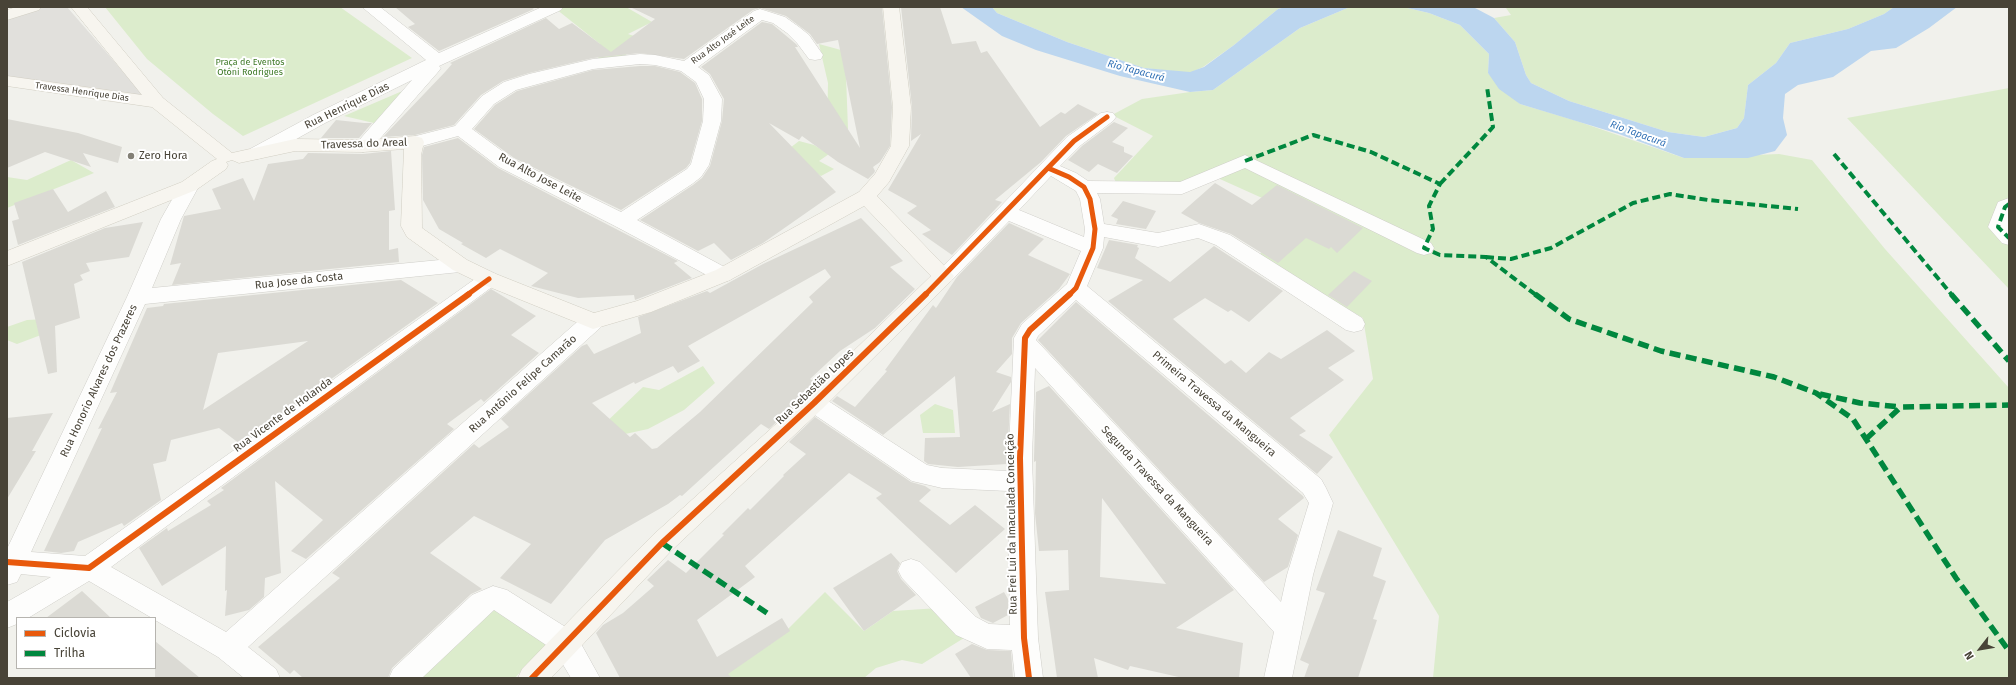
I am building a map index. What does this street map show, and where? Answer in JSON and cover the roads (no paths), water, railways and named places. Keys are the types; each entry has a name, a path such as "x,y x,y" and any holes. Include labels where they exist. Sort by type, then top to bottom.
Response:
{"main road":[{"path":"7,15 33,7"},
{"name":"Travessa Henrique Dias","path":"79,7 157,102 235,158"},
{"name":"Rua Antônio Felipe Camarão","path":"593,321 643,307 723,275 841,212 866,196 882,178 900,146 902,107 891,7"},
{"name":"Travessa Henrique Dias","path":"7,82 157,102"},
{"name":"Travessa do Areal","path":"7,260 189,186 235,158 295,145 363,146 415,142 412,155 411,226 414,232 460,265 489,279 593,321"},
{"path":"866,196 944,276"},
{"name":"Rua Sebastião Lopes","path":"532,678 565,642 662,543 814,403 944,276"}],"street":[{"path":"370,7 438,61"},
{"name":"Rua Henrique Dias","path":"235,158 513,24 551,8"},
{"name":"Rua Alto José Leite","path":"687,67 760,14 778,20 793,30 803,39 815,55"},
{"path":"415,142 460,130 488,100 510,86 535,78 593,64 640,59 655,60 687,67 703,79 713,99 712,121 700,165 694,173 685,180 622,221"},
{"name":"Rua Henrique Dias","path":"363,146 438,61"},
{"name":"Rua Sebastião Lopes","path":"944,276 1074,142 1107,117"},
{"name":"Rua Alto Jose Leite","path":"460,130 506,163 622,221 723,275"},
{"path":"1084,187 1182,188 1245,161 1424,248"},
{"path":"1048,168 1069,177 1084,187 1090,199 1094,238 1076,288"},
{"name":"Rua Honorio Alvares dos Prazeres","path":"9,567 138,297 171,219 189,186"},
{"path":"2009,204 2005,207 1998,226 2009,238"},
{"path":"1005,212 1094,238 1158,240 1199,230 1223,240 1354,324"},
{"name":"Rua Jose da Costa","path":"138,297 460,265"},
{"name":"Rua Vicente de Holanda","path":"7,616 89,568 489,279"},
{"name":"Rua Frei Lui da Imaculada Conceição","path":"1029,678 1024,638 1020,458 1026,344 1025,338 1030,330 1076,288"},
{"name":"Primeira Travessa da Mangueira","path":"1076,288 1312,486 1321,503 1300,575 1278,678"},
{"name":"Rua Antônio Felipe Camarão","path":"228,648 593,321"},
{"name":"Segunda Travessa da Mangueira","path":"1026,344 1288,628"},
{"path":"814,403 921,474 942,478 1021,482"},
{"path":"9,567 89,568 228,648 266,678"},
{"path":"911,570 966,626 987,636 1024,638"},
{"path":"403,678 481,603 493,598 498,598 565,642 586,678"}],"water":[{"name":"Rio Tapacurá","path":"961,7 992,7 997,13 1067,42 1144,68 1190,72 1204,67 1278,9 1285,7 1350,7 1300,28 1213,90 1190,92 1120,76 1036,50 1002,36"},
{"name":"Rio Tapacurá","path":"1403,7 1473,7 1494,18 1515,42 1526,75 1531,83 1569,101 1668,132 1704,137 1737,128 1744,118 1748,85 1776,63 1790,43 1848,29 1884,14 1894,7 1957,7 1929,28 1896,48 1871,51 1833,77 1798,85 1785,94 1783,118 1787,135 1775,151 1748,158 1684,158 1619,134 1520,104 1499,89 1488,73 1489,54 1460,25 1429,13"}],"place":[{"name":"Zero Hora","path":"131,156"}],"park label":[{"name":"Praça de Eventos Otóni Rodrigues","path":"250,68"}]}
